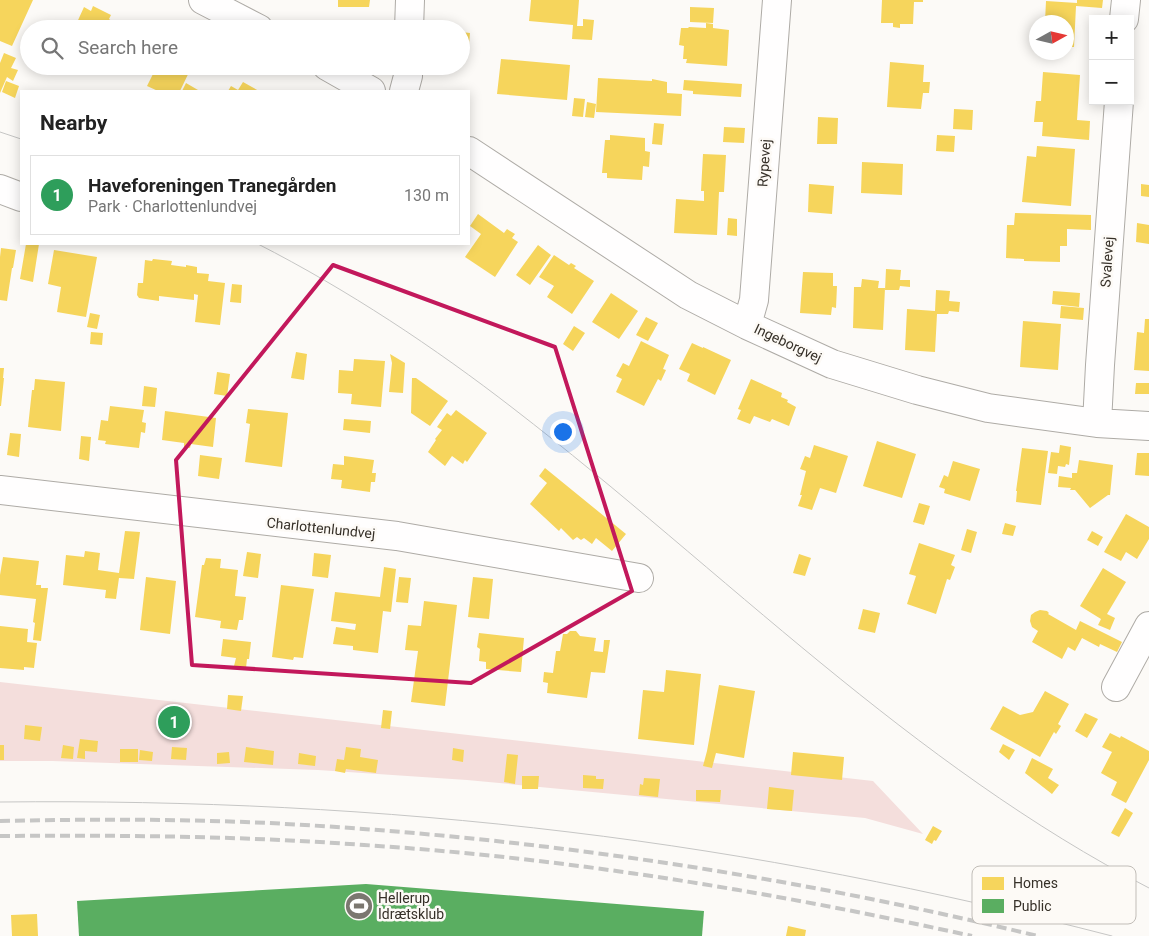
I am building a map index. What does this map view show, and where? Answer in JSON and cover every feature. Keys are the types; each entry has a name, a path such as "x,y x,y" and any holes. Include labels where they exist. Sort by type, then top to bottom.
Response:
{"street":[{"path":"203,0 241,20"},
{"path":"409,20 410,0"},
{"name":"Rypevej","path":"747,325 754,300 777,0"},
{"path":"1124,15 1126,0"},
{"path":"343,75 369,90"},
{"path":"404,90 408,75"},
{"name":"Svalevej","path":"1097,423 1119,105"},
{"name":"Ingeborgvej","path":"470,152 688,295 747,325 832,364 917,390 988,408 1097,423 1149,426"},
{"path":"0,189 20,197"},
{"name":"Charlottenlundvej","path":"0,490 397,536 639,578"},
{"path":"1116,687 1149,626"}],"highlighted area":[{"path":"333,265 555,347 632,591 471,683 192,665 176,460"}],"shaded area":[{"path":"0,682 873,781 923,834 865,818 467,780 318,770 0,761"}],"building: Homes":[{"path":"0,0 33,0 24,20 20,20 20,28 12,46 0,41"},
{"path":"338,0 370,0 369,7 338,7"},
{"path":"531,0 579,0 577,26 583,26 583,19 594,20 592,40 572,39 573,25 529,21"},
{"path":"882,0 923,0 923,2 914,2 913,24 900,24 900,28 893,27 893,23 881,23"},
{"path":"1077,0 1103,0 1102,8 1076,6 1074,47 1074,15 1045,15 1046,1 1077,3"},
{"path":"93,6 111,15 110,20 78,20 84,7 91,11"},
{"path":"690,7 714,8 713,23 690,22"},
{"path":"706,23 713,24 713,28 729,30 727,66 686,63 687,59 683,59 684,46 679,45 681,28 706,28"},
{"path":"4,53 16,58 11,68 18,70 13,81 7,77 0,93 0,63"},
{"path":"501,59 570,65 567,100 497,94"},
{"path":"890,62 924,65 923,82 930,82 929,93 923,93 921,109 887,107"},
{"path":"1043,72 1080,75 1077,120 1090,121 1089,140 1042,136 1043,122 1034,122 1036,101 1041,101"},
{"path":"152,75 188,75 180,90 156,90 147,86"},
{"path":"598,78 652,81 652,79 667,82 667,93 682,94 681,116 596,112"},
{"path":"684,80 742,84 741,97 693,94 693,91 683,90"},
{"path":"6,81 19,86 15,98 2,92"},
{"path":"243,82 257,90 238,90"},
{"path":"186,83 198,90 182,90"},
{"path":"231,86 238,90 229,90"},
{"path":"574,98 585,99 583,117 572,116"},
{"path":"587,102 596,104 594,118 585,117"},
{"path":"954,109 973,110 972,130 953,129"},
{"path":"818,117 838,118 837,144 817,144"},
{"path":"654,123 664,124 662,145 652,144"},
{"path":"724,127 745,128 744,143 723,142"},
{"path":"610,135 645,138 645,151 650,152 649,167 643,166 642,180 607,178 607,173 602,173 605,140 610,140"},
{"path":"937,135 955,136 954,152 936,151"},
{"path":"1037,146 1075,149 1071,206 1022,202 1027,156 1036,157"},
{"path":"703,154 726,155 724,192 719,192 717,235 674,233 676,199 704,201 704,191 701,191"},
{"path":"862,162 903,164 902,195 861,193"},
{"path":"809,184 834,186 832,214 808,212"},
{"path":"1141,184 1149,185 1149,197 1141,196"},
{"path":"1015,213 1091,215 1091,230 1067,229 1067,246 1060,246 1060,262 1024,261 1024,259 1006,258 1007,225 1014,225"},
{"path":"478,214 504,233 507,229 515,234 512,238 518,242 495,277 465,257 481,234 470,226"},
{"path":"728,218 737,219 737,236 727,235"},
{"path":"1137,223 1149,225 1149,244 1136,242"},
{"path":"26,245 39,245 33,282 20,279"},
{"path":"538,245 551,255 530,285 516,275"},
{"path":"1,248 16,250 7,301 0,300"},
{"path":"54,250 97,257 86,317 57,312 61,287 48,284"},
{"path":"554,255 569,265 571,263 576,266 574,268 594,281 572,314 547,297 554,286 539,277"},
{"path":"153,259 172,261 171,265 197,267 197,273 209,274 208,281 225,283 220,325 195,322 198,295 194,294 194,300 159,296 159,301 139,298 137,295 138,283 143,283 145,260 152,261"},
{"path":"886,269 901,270 900,280 910,280 910,287 900,286 899,290 885,290"},
{"path":"803,272 833,273 833,286 837,286 836,308 832,307 831,315 800,313"},
{"path":"862,279 879,281 878,288 885,288 883,330 853,328 854,287 861,287"},
{"path":"232,284 242,285 241,303 230,302"},
{"path":"936,290 950,291 949,301 960,302 959,312 949,311 948,314 937,314 935,352 905,350 907,309 935,311"},
{"path":"1053,291 1080,293 1079,307 1052,304"},
{"path":"611,293 638,311 619,339 592,322"},
{"path":"1061,306 1084,308 1083,320 1060,318"},
{"path":"90,313 100,315 97,329 87,327"},
{"path":"646,317 658,323 648,341 636,335"},
{"path":"1145,319 1149,319 1149,371 1134,370 1137,332 1144,333"},
{"path":"1023,321 1061,324 1058,370 1020,367"},
{"path":"574,326 585,333 573,351 563,344"},
{"path":"91,332 103,333 102,345 90,344"},
{"path":"641,341 669,355 663,369 666,370 661,381 658,379 644,406 616,392 622,379 616,376 623,363 629,366"},
{"path":"692,343 731,360 715,395 687,381 690,374 679,369"},
{"path":"296,352 307,354 304,380 291,378"},
{"path":"390,354 405,363 403,393 389,392 392,363"},
{"path":"354,359 385,361 381,407 351,404 352,394 338,393 339,370 353,371"},
{"path":"0,368 4,368 1,406 0,406"},
{"path":"217,372 230,374 227,396 214,394"},
{"path":"412,378 416,378 448,401 430,426 411,413"},
{"path":"35,379 65,382 61,431 28,427"},
{"path":"751,379 782,393 781,397 796,407 789,426 772,419 770,422 754,416 750,424 737,419 741,410 738,409"},
{"path":"1136,383 1149,383 1149,394 1135,394"},
{"path":"144,386 157,388 155,407 142,406"},
{"path":"110,406 144,410 142,422 146,423 145,433 141,432 139,448 105,444 106,441 98,440 101,420 108,421"},
{"path":"248,409 288,413 282,467 245,462 250,424 246,423"},
{"path":"456,410 487,433 467,462 465,460 463,464 452,456 445,466 428,452 442,430 437,427 447,413 451,416"},
{"path":"165,411 216,418 213,447 191,444 190,448 184,447 184,443 162,440"},
{"path":"344,419 371,421 370,433 343,430"},
{"path":"10,433 21,434 19,457 7,455"},
{"path":"81,436 91,437 89,461 79,459"},
{"path":"877,441 916,454 902,498 863,486"},
{"path":"814,445 848,456 836,493 820,488 812,510 798,506 806,471 800,469 805,456 810,458"},
{"path":"1060,445 1071,447 1069,465 1066,464 1065,467 1058,466 1057,474 1048,473 1051,452 1059,453"},
{"path":"1022,448 1048,451 1041,505 1016,502"},
{"path":"1137,453 1149,453 1149,476 1135,475"},
{"path":"200,455 222,458 219,479 198,476"},
{"path":"344,456 374,460 372,473 376,473 375,482 371,482 370,492 341,488 342,480 331,479 333,464 344,465"},
{"path":"1079,460 1113,465 1110,495 1090,508 1075,490 1058,487 1059,476 1072,478 1072,473 1077,473"},
{"path":"953,461 980,469 970,501 944,493 945,489 939,487 944,475 948,477"},
{"path":"545,468 626,534 612,551 596,538 592,544 584,538 581,540 577,537 573,540 561,528 559,531 530,504 547,483 539,476"},
{"path":"919,503 930,506 924,525 913,522"},
{"path":"1126,514 1149,527 1149,539 1137,559 1126,552 1121,561 1104,552"},
{"path":"1005,523 1016,526 1013,536 1002,534"},
{"path":"967,529 977,532 971,553 961,550"},
{"path":"125,531 140,532 134,579 119,578 116,599 105,598 106,590 63,585 66,555 84,557 85,551 100,553 98,570 119,573"},
{"path":"1092,531 1103,537 1098,546 1087,540"},
{"path":"919,543 955,555 951,565 955,567 950,580 947,579 936,614 907,604 916,576 909,574"},
{"path":"247,552 261,554 258,578 243,576"},
{"path":"314,553 331,555 328,578 312,576"},
{"path":"799,554 811,558 805,576 793,573"},
{"path":"3,557 39,561 36,585 41,585 41,588 48,588 41,641 33,640 36,599 0,595 0,575"},
{"path":"206,558 221,559 220,568 238,570 235,596 246,597 243,620 239,620 237,630 220,628 221,621 195,617 202,565 204,565"},
{"path":"384,567 396,569 391,612 383,611 378,653 353,650 353,646 333,644 336,627 355,630 356,624 331,621 335,592 380,597"},
{"path":"1103,568 1126,582 1107,614 1115,618 1110,630 1098,625 1101,619 1080,606"},
{"path":"146,577 176,581 170,634 140,630"},
{"path":"399,577 411,578 408,603 396,602"},
{"path":"473,577 493,579 489,619 468,617"},
{"path":"281,585 314,589 303,658 294,657 293,660 272,657"},
{"path":"424,601 457,605 445,706 411,702 418,651 405,650 408,625 421,626"},
{"path":"863,609 880,613 875,633 858,629"},
{"path":"1040,610 1047,611 1048,614 1076,630 1080,621 1122,642 1117,652 1100,644 1099,647 1082,638 1075,651 1068,647 1062,659 1032,642 1038,631 1032,627 1031,615"},
{"path":"0,626 28,629 27,642 37,643 34,668 24,667 24,670 0,668"},
{"path":"570,631 576,631 580,636 596,638 594,651 603,652 604,640 610,640 605,673 591,672 587,698 547,693 548,683 543,682 544,672 553,673 556,651 560,651 563,634 567,634"},
{"path":"479,633 524,638 521,672 486,669 486,662 479,661 480,649 477,647"},
{"path":"223,639 251,642 246,668 234,666 236,658 221,656"},
{"path":"666,670 701,674 694,745 638,739 643,690 664,692"},
{"path":"719,685 755,691 744,758 716,753 712,768 703,766"},
{"path":"1045,691 1069,704 1058,724 1061,726 1056,734 1054,732 1040,757 990,729 1003,706 1020,715 1033,712"},
{"path":"228,695 243,696 241,711 227,709"},
{"path":"383,710 392,711 390,729 381,728"},
{"path":"1085,713 1098,719 1087,738 1075,731"},
{"path":"25,725 42,727 40,741 24,739"},
{"path":"1110,733 1120,738 1121,736 1149,751 1149,760 1126,803 1111,795 1117,782 1101,773 1112,752 1102,747"},
{"path":"80,739 98,741 97,752 85,751 85,759 77,758"},
{"path":"1003,744 1015,750 1009,760 999,752"},
{"path":"0,745 4,745 4,760 0,760"},
{"path":"63,745 74,747 73,759 61,758"},
{"path":"172,747 187,748 186,760 171,759"},
{"path":"246,747 274,751 273,765 244,762"},
{"path":"346,747 361,749 360,757 378,760 376,773 346,769 345,773 335,771 337,759 344,760"},
{"path":"453,748 464,750 463,762 452,760"},
{"path":"120,749 138,749 138,762 120,762"},
{"path":"140,750 153,752 152,761 139,760"},
{"path":"229,752 230,763 217,764 217,753"},
{"path":"793,752 844,757 842,780 791,775"},
{"path":"299,753 316,756 315,766 298,764"},
{"path":"507,754 518,755 515,784 504,782"},
{"path":"1032,758 1053,769 1048,778 1059,785 1052,794 1025,773"},
{"path":"583,775 604,779 603,789 583,788"},
{"path":"522,776 539,776 538,789 522,789"},
{"path":"644,778 660,779 658,797 639,795 640,784 643,785"},
{"path":"769,787 794,790 792,811 767,809"},
{"path":"696,790 721,790 720,802 696,801"},
{"path":"1125,808 1133,813 1119,837 1111,833"},
{"path":"933,826 942,831 932,844 925,840"},
{"path":"37,914 38,936 12,936 11,915"},
{"path":"788,926 806,930 805,936 786,936"}],"building: Public":[{"name":"Hellerup Idrætsklub","path":"366,884 704,911 702,936 79,936 77,901"}],"tram line":[{"path":"0,132 20,139"},
{"path":"260,245 325,280 390,320 484,386 592,471 821,663 899,725 979,784 1062,839 1110,866"},
{"path":"0,802 142,803 285,808 427,817 498,824 638,841 774,862 972,902"},
{"path":"1136,881 1149,888"},
{"path":"1065,924 1112,936"}],"railway":[{"path":"0,821 134,820 268,823 463,838 656,861 848,894 972,921"},
{"path":"0,836 228,838 441,851 594,868 746,891 972,936"},
{"path":"986,924 1038,936"}],"place":[{"name":"Haveforeningen Tranegården","path":"174,722"},
{"name":"Hellerup Idrætsklub","path":"359,906"}]}
